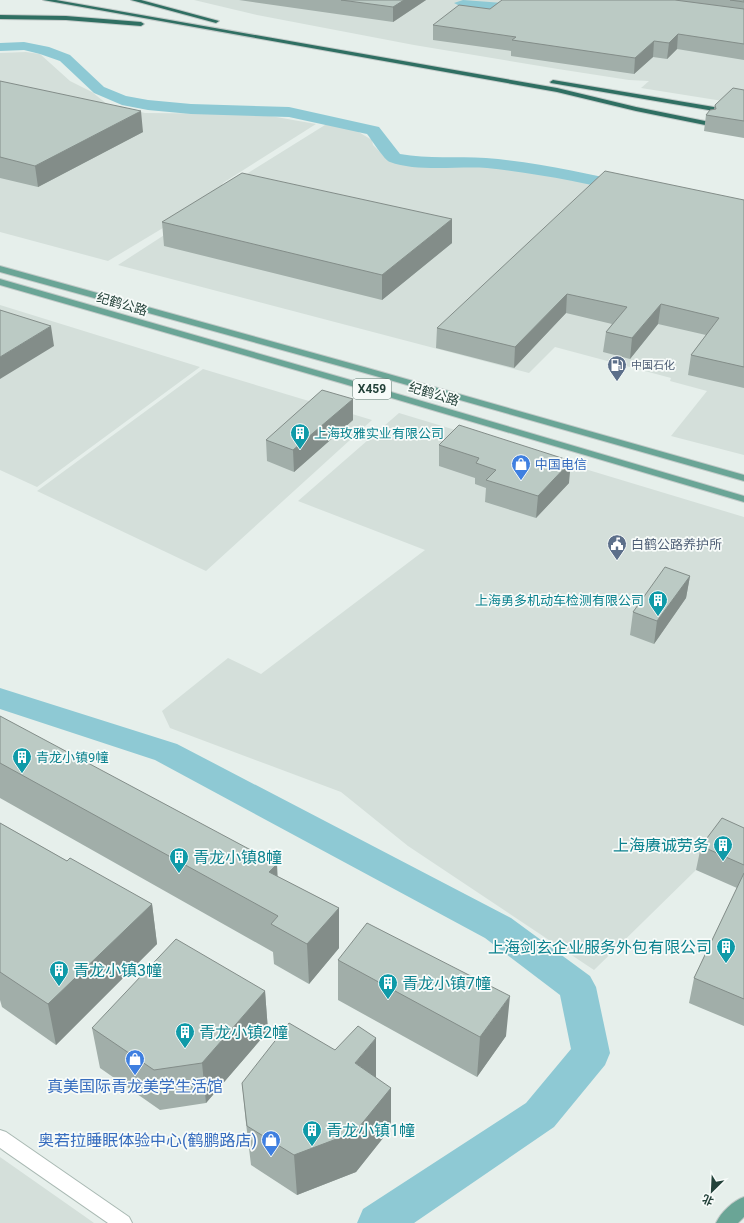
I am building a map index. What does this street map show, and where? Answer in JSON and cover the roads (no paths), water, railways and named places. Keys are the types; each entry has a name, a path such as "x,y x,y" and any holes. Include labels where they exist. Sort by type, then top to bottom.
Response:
{"highway":[{"path":"46,0 76,3 281,35 720,110"},
{"path":"66,0 271,40 557,90 710,124"},
{"path":"134,0 222,23"},
{"path":"0,17 66,18 110,21 271,40"},
{"path":"259,30 281,35"}],"main road":[{"name":"纪鹤公路","path":"0,269 361,368 744,478"},
{"name":"纪鹤公路","path":"0,283 344,381 744,500"},
{"path":"725,1223 744,1205"}],"street":[{"path":"0,1138 123,1223"}],"water":[{"path":"463,0 503,3 516,12 460,6 454,3"}],"waterway":[{"path":"0,47 24,46 44,50 65,58 99,90 122,100 148,105 191,109 289,112 373,130 394,158 428,162 474,162 523,167 634,189"},
{"path":"0,698 166,752 498,928 577,987 591,1053 540,1115 378,1223"}],"place":[{"name":"中国石化","path":"617,382"},
{"name":"上海玫雅实业有限公司","path":"300,450"},
{"name":"中国电信","path":"521,481"},
{"name":"白鹤公路养护所","path":"617,561"},
{"name":"上海勇多机动车检测有限公司","path":"658,617"},
{"name":"青龙小镇9幢","path":"22,774"},
{"name":"上海赓诚劳务","path":"723,862"},
{"name":"青龙小镇8幢","path":"179,874"},
{"name":"上海剑玄企业服务外包有限公司","path":"726,964"},
{"name":"青龙小镇3幢","path":"59,987"},
{"name":"青龙小镇7幢","path":"388,1000"},
{"name":"青龙小镇2幢","path":"185,1049"},
{"name":"真美国际青龙美学生活馆","path":"135,1076"},
{"name":"青龙小镇1幢","path":"312,1147"},
{"name":"奥若拉睡眠体验中心(鹤鹏路店)","path":"271,1157"}]}
